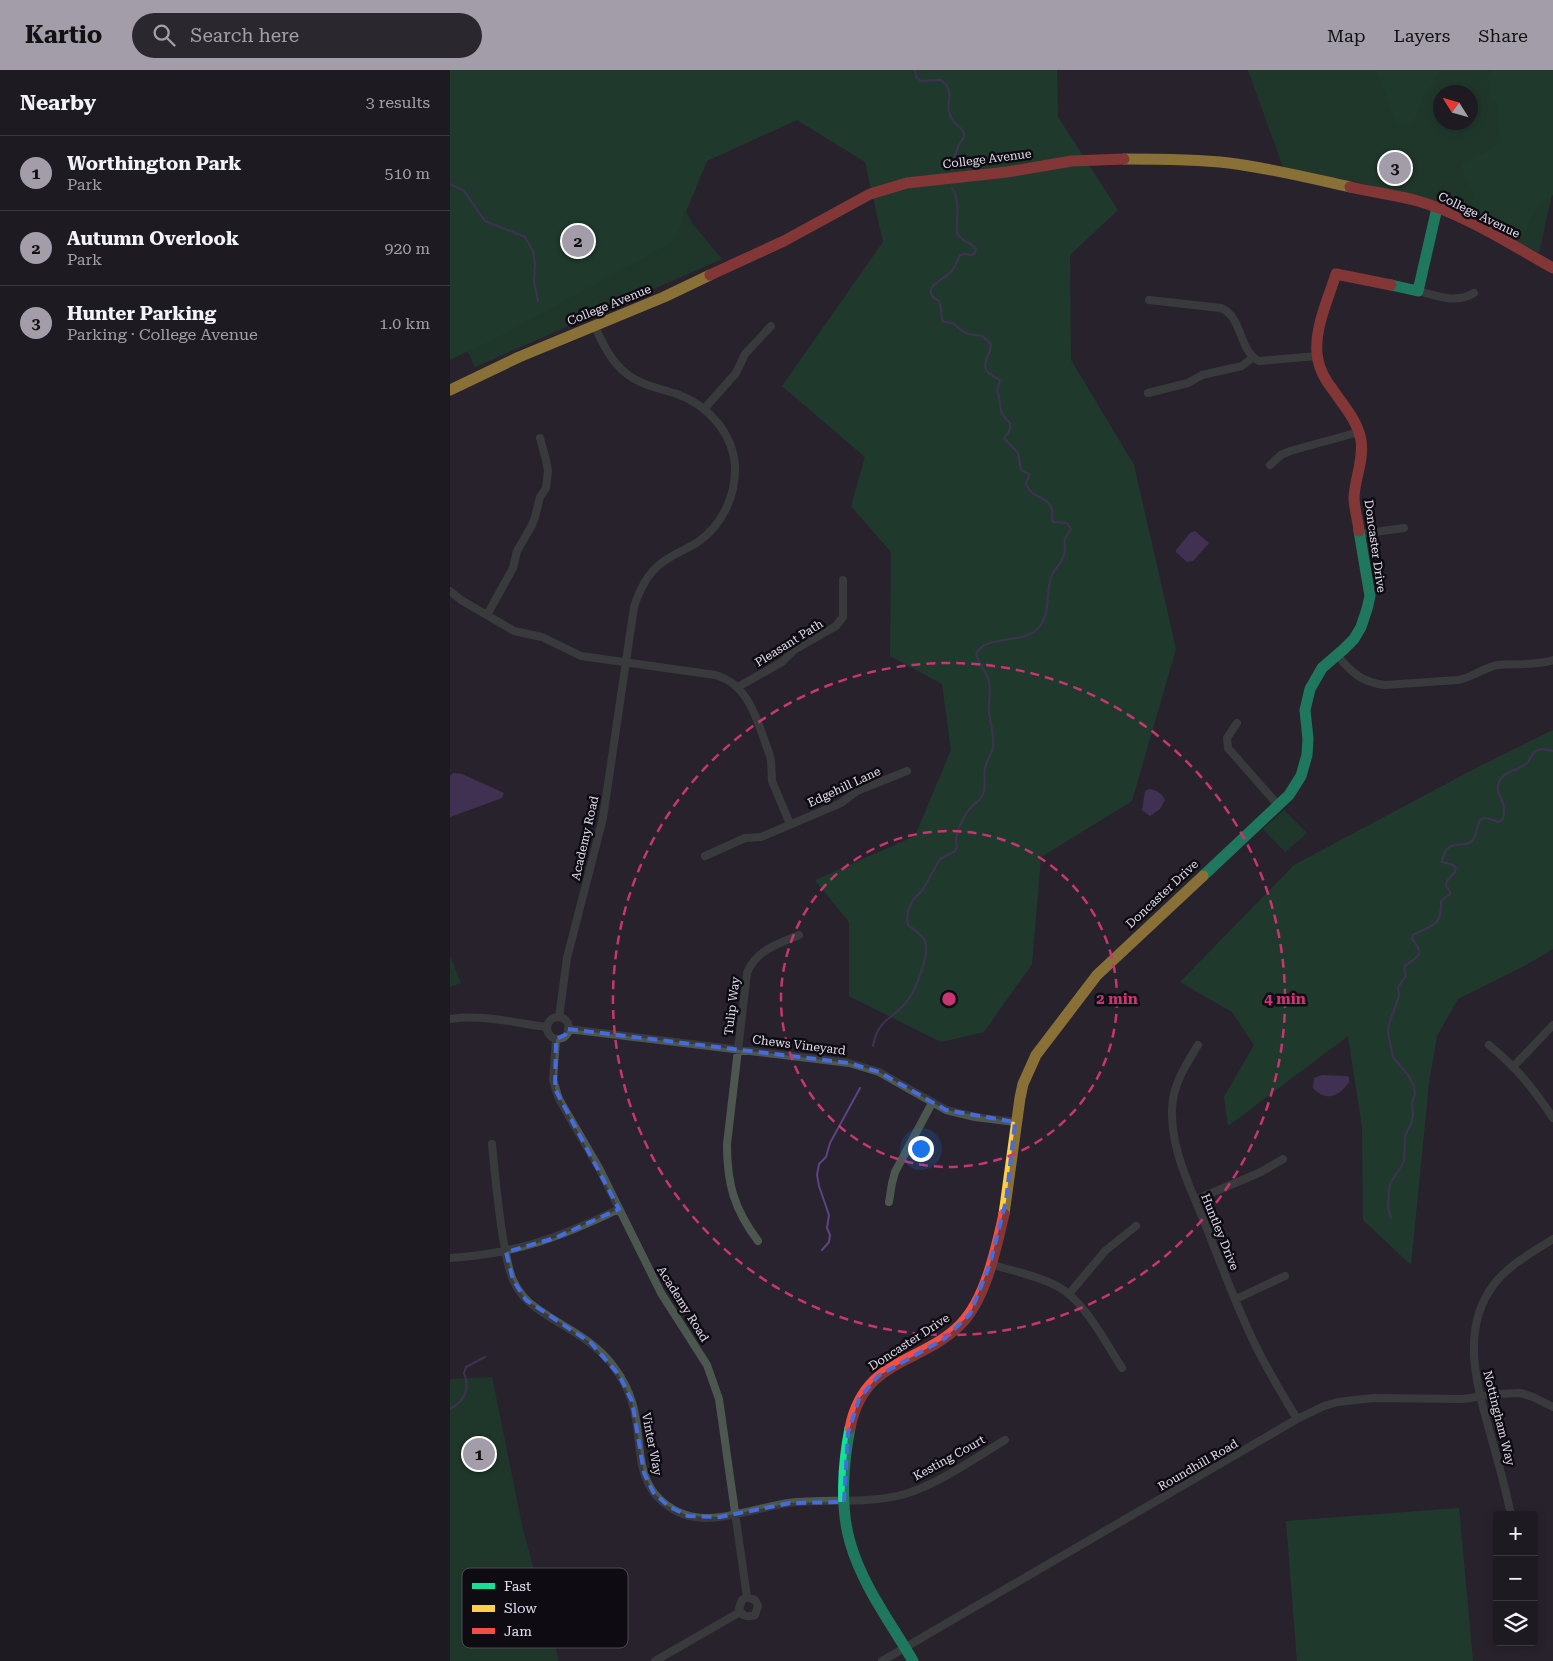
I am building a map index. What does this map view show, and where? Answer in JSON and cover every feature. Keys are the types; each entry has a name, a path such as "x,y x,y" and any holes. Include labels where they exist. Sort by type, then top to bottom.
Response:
{"street":[{"name":"College Avenue","path":"450,390 519,357 664,297 784,241 870,194 906,183 1007,172 1072,161 1177,159 1228,163 1255,167 1417,202 1437,208 1495,236 1553,268"},
{"path":"1437,208 1418,292 1452,299 1467,298 1474,294"},
{"name":"Doncaster Drive","path":"913,1661 856,1560 845,1526 844,1502 848,1433 852,1415 859,1399 878,1376 958,1328 970,1314 979,1298 1006,1202 1015,1122 1023,1084 1036,1055 1084,990 1108,964 1296,786 1306,763 1308,753 1305,707 1309,692 1322,667 1337,655 1356,635 1363,624 1368,611 1370,596 1354,499 1354,488 1362,453 1359,432 1348,408 1327,383 1317,356 1320,328 1336,274 1418,292"},
{"path":"1149,300 1226,310 1233,316 1252,358 1259,362 1317,356"},
{"path":"594,325 610,357 627,374 638,382 684,397 705,408 736,373 746,354 771,326"},
{"path":"1148,393 1188,383 1202,375 1242,366 1252,358"},
{"name":"Academy Road","path":"558,1017 567,958 603,818 634,606 643,584 658,566 709,533 723,515 732,492 735,479 735,465 732,451 718,422 705,408"},
{"path":"1270,465 1281,455 1290,451 1359,432"},
{"path":"487,615 513,568 517,551 536,517 540,497 546,488 548,471 540,438"},
{"path":"1360,534 1404,528"},
{"name":"Pleasant Path","path":"738,687 782,662 794,650 840,622 843,618 843,580"},
{"path":"450,591 461,600 514,631 542,637 581,656 715,675 723,677 738,687 749,703 769,753 772,782 790,824"},
{"path":"1337,655 1359,678 1385,685 1466,679 1498,665 1545,663 1553,660"},
{"path":"1237,723 1227,738 1228,748 1278,805"},
{"name":"Edgehill Lane","path":"705,856 744,838 761,837 841,803 857,791 908,770"},
{"name":"Tulip Way","path":"738,1049 747,973 750,964 763,952 799,935"},
{"path":"450,1019 460,1017 476,1018 547,1027"},
{"path":"558,1017 567,1022 568,1029 565,1035 556,1039 548,1033 547,1027 552,1018 558,1017"},
{"path":"1514,1066 1553,1026"},
{"name":"Chews Vineyard","path":"568,1029 838,1061 864,1066 895,1080 946,1110 1015,1122"},
{"name":"Academy Road","path":"556,1039 553,1069 555,1089 559,1099 599,1168 661,1293 699,1350 714,1382 719,1399 747,1598 752,1598 757,1603 757,1612 755,1614 748,1617 740,1612"},
{"name":"Huntley Drive","path":"1198,1045 1185,1065 1173,1096 1172,1124 1176,1145 1196,1200 1262,1358 1297,1419"},
{"path":"1489,1045 1514,1066 1528,1081 1553,1118"},
{"path":"738,1049 726,1144 727,1162 732,1194 737,1208 745,1224 758,1241"},
{"path":"889,1202 895,1172 932,1103"},
{"name":"Vinter Way","path":"492,1144 497,1201 513,1280 526,1300 591,1343 610,1362 619,1375 629,1395 636,1416 644,1473 653,1492 661,1501 677,1512 697,1518 720,1517 790,1503 813,1501 844,1502"},
{"path":"1196,1200 1261,1172 1283,1159"},
{"path":"450,1258 506,1252 556,1238 619,1209"},
{"path":"1069,1294 1105,1251 1136,1226"},
{"name":"Nottingham Way","path":"1510,1511 1480,1397 1473,1352 1475,1329 1480,1308 1496,1281 1522,1259 1553,1239"},
{"path":"990,1264 1045,1281 1069,1294 1084,1311 1122,1368"},
{"path":"1236,1299 1286,1276"},
{"name":"Roundhill Road","path":"882,1661 1297,1419 1324,1406 1354,1399 1462,1399 1496,1394 1521,1393 1553,1407"},
{"name":"Kesting Court","path":"844,1502 878,1500 906,1494 921,1488 1005,1440"},
{"path":"655,1661 740,1612 740,1603 747,1598"}],"highlighted area":[{"path":"568,1029 849,1063 879,1072 946,1110 1015,1122 1006,1201 990,1264 970,1314 944,1339 878,1376 859,1399 848,1433 844,1502 790,1503 720,1517 688,1516 668,1506 653,1492 644,1473 632,1401 619,1375 591,1343 526,1300 513,1280 506,1252 555,1238 619,1209 555,1089 556,1039 565,1035"}],"green space":[{"path":"450,70 683,206 692,223 722,259 475,367 450,314"},
{"path":"450,70 1057,70 1058,117 1118,210 1070,255 1071,360 1134,465 1176,649 1132,801 1041,857 1032,964 984,1032 941,1042 849,996 849,922 815,880 915,836 951,750 942,684 890,656 891,552 851,506 865,457 782,386 883,242 865,162 797,120 707,161 674,241 501,335 450,360"},
{"path":"1248,70 1553,70 1553,190 1539,253 1512,238 1516,221 1403,192 1283,167"},
{"path":"1377,70 1441,70 1424,95 1416,116 1408,125 1397,123"},
{"path":"1493,70 1553,70 1553,195 1542,201 1528,222 1524,237 1500,231 1444,204 1458,201 1471,202 1474,199 1473,190 1462,166 1472,158 1484,154 1498,145 1500,139 1497,104 1489,94 1489,79"},
{"path":"1553,730 1553,949 1526,965 1458,999 1437,1036 1429,1083 1411,1265 1363,1220 1362,1127 1348,1036 1228,1126 1224,1097 1254,1045 1232,1012 1180,982 1294,865 1476,768"},
{"path":"1284,810 1307,833 1285,852 1263,829"},
{"path":"450,956 461,983 450,987"},
{"path":"492,1377 523,1530 533,1568 462,1568 462,1648 555,1648 559,1661 450,1661 450,1379"},
{"path":"1459,1508 1473,1661 1297,1661 1286,1521"}],"shaded area":[{"path":"1195,531 1209,543 1193,561 1187,562 1176,550 1190,533"},
{"path":"453,773 462,774 504,793 502,798 450,817 450,776"},
{"path":"1149,789 1158,792 1165,800 1160,809 1150,816 1142,810 1145,791"},
{"path":"1322,1075 1346,1076 1349,1077 1349,1082 1337,1094 1332,1096 1323,1095 1313,1088 1314,1078"}],"waterway":[{"path":"915,70 917,78 921,81 941,80 949,90 950,115 964,134 951,169"},
{"path":"450,184 464,191 485,221 525,237 533,251 535,264 534,281 538,301"},
{"path":"873,1046 879,1029 908,1000 924,962 926,954 925,941 920,934 908,925 908,911 913,900 922,891 940,859 955,851 957,847 956,838 962,821 970,808 980,799 984,791 984,771 993,747 993,738 989,713 989,682 976,654 980,648 987,644 1028,635 1040,625 1046,613 1051,577 1063,558 1065,539 1071,529 1067,523 1054,522 1052,520 1052,511 1047,501 1028,489 1026,482 1029,474 1021,470 1018,453 1004,438 1010,430 1010,423 1001,410 997,391 1000,380 989,374 985,368 991,344 982,336 968,334 953,323 944,322 939,301 931,293 931,289 937,282 952,271 960,255 971,255 975,253 976,249 957,233 957,205 952,188"},
{"path":"1391,1218 1388,1208 1389,1188 1404,1162 1405,1136 1413,1116 1412,1103 1415,1094 1414,1086 1408,1075 1393,1057 1388,1027 1399,996 1398,987 1406,976 1404,967 1416,958 1419,953 1419,949 1412,939 1413,935 1438,921 1441,901 1450,894 1446,886 1447,881 1456,868 1453,865 1442,862 1447,849 1451,846 1472,841 1481,819 1487,818 1499,822 1503,819 1504,807 1498,790 1500,780 1506,774 1528,762 1536,751 1542,749 1553,751"},
{"path":"822,1250 829,1242 830,1235 827,1228 829,1215 817,1175 819,1164 826,1157 830,1143 860,1088"},
{"path":"450,1409 460,1402 465,1394 467,1384 464,1373 466,1367 485,1357"}],"traffic: fast":[{"path":"1391,285 1418,291 1437,208"},
{"path":"1203,876 1289,795 1301,776 1307,755 1308,739 1305,710 1310,689 1322,668 1354,639 1361,627 1367,609 1370,596 1359,531"},
{"path":"850,1428 844,1485 845,1515 850,1542 869,1589 913,1661"}],"traffic: slow":[{"path":"1124,159 1190,160 1229,163 1274,170 1350,187"},
{"path":"450,390 519,357 664,297 710,275"},
{"path":"1004,1214 1020,1098 1023,1084 1036,1055 1097,975 1203,876"}],"traffic: jam":[{"path":"710,275 784,241 870,194 907,183 1007,172 1072,161 1124,159"},
{"path":"1350,187 1410,199 1436,207 1487,231 1553,268"},
{"path":"1359,531 1354,497 1362,447 1361,440 1353,420 1322,372 1318,360 1317,338 1336,274 1391,285"},
{"path":"850,1428 857,1405 868,1388 881,1375 945,1337 961,1324 970,1313 989,1272 1004,1214"}],"place":[{"name":"Hunter Parking","path":"1395,168"},
{"name":"Autumn Overlook","path":"578,241"},
{"name":"Worthington Park","path":"479,1454"}]}
